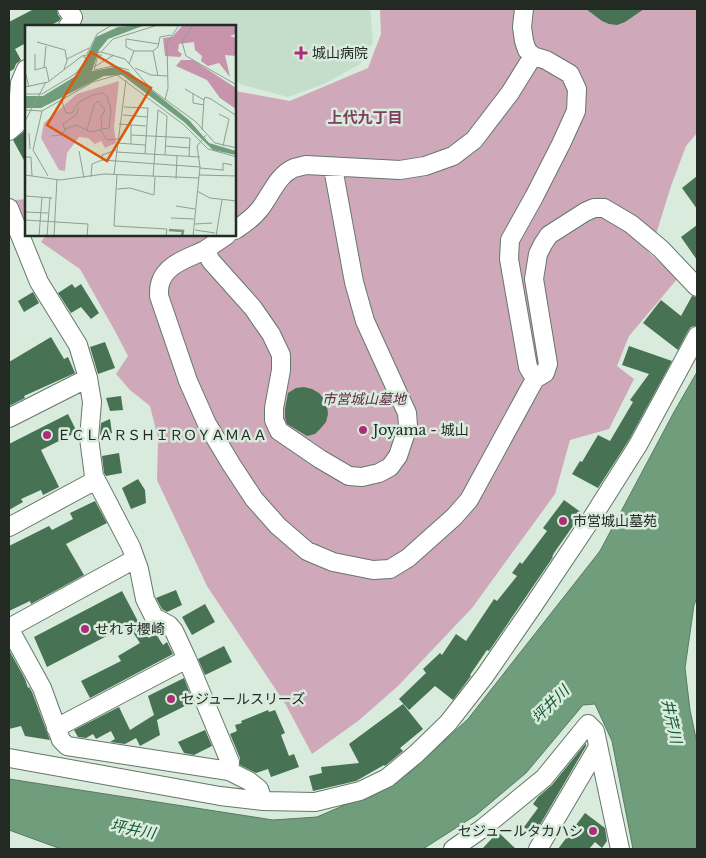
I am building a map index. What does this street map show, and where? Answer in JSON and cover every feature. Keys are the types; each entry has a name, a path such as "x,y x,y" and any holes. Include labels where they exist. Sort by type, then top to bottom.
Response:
{"street":[{"path":"66,9 73,17 69,25"},
{"path":"524,9 522,27 527,50 532,56 546,60 570,74 577,89 576,111 534,197 510,240 509,260 528,367 535,378"},
{"path":"236,229 249,221 260,210 281,178 295,168 306,166 400,170 425,166 453,156 474,140 510,93 532,56"},
{"path":"9,131 17,124 20,83 25,71"},
{"path":"205,250 211,261 253,308 271,334 281,355 281,370 274,408 274,420 279,431 349,476 362,478 379,473 390,467 398,456 408,426 407,413 365,320 354,282 333,168"},
{"path":"9,208 39,282 78,345 88,378 92,402 89,438 94,476 131,547 139,569 145,599 154,617 169,625 174,631 187,659 230,762 229,771"},
{"path":"226,236 205,250 172,266 164,274 159,284 159,296 188,381 207,424 231,464 254,499 278,526 307,551 333,562 373,570 390,569 408,558 454,517 469,500 535,378 546,373 548,364 534,279 538,254 550,236 585,212 594,208 604,208 631,224 661,249 697,287"},
{"path":"25,247 37,236"},
{"path":"9,758 220,796 264,801 315,802 360,792 387,778 416,754 448,723 526,617 638,445 697,336"},
{"path":"9,418 88,378"},
{"path":"9,527 96,480"},
{"path":"135,559 9,628 42,688 61,740 67,746 229,771 250,781 259,789 264,801"},
{"path":"56,728 187,659"},
{"path":"453,849 483,828 544,778 588,724 595,731 620,849"},
{"path":"538,849 598,747"}],"shaded area":[{"name":"城山病院","path":"80,9 370,9 373,42 360,64 324,84 288,97 236,82 236,25 77,25 84,15"}],"green space":[{"name":"市営城山墓地","path":"380,9 697,9 697,133 686,146 648,252 678,278 629,336 617,366 634,379 609,429 570,440 555,494 472,608 398,686 358,721 312,754 286,705 207,586 157,480 158,438 150,406 130,390 116,374 128,356 115,331 80,269 41,242 45,236 236,236 236,91 290,101 368,68 381,34"},
{"path":"25,199 25,225 15,200"}],"water":[{"path":"697,372 697,598 694,605 685,668 690,710 697,743 697,849 633,849 612,741 595,704 583,705 526,773 476,815 423,849 61,849 9,830 9,779 273,820 317,817 354,801 409,773 468,719 600,551"}],"building":[{"path":"34,9 57,9 58,15 61,18 51,25 25,25 25,44 15,49 21,60 9,72 9,22"},
{"path":"586,9 644,9 617,25 602,21"},
{"path":"25,131 25,162 13,140"},
{"path":"697,176 697,209 682,188"},
{"path":"697,225 697,260 681,237"},
{"path":"72,284 75,288 81,284 99,313 91,319 81,307 71,313 58,293"},
{"path":"33,292 39,303 24,312 18,301"},
{"path":"692,296 697,297 697,323 696,326 691,327 688,331 678,350 643,323 661,300 681,316"},
{"path":"51,337 64,359 68,357 75,373 24,396 25,398 9,406 9,362"},
{"path":"105,342 115,368 98,374 90,347"},
{"path":"629,346 672,361 629,440 598,488 572,474 580,461 582,462 598,435 610,441 633,402 630,400 649,374 622,365"},
{"path":"304,387 319,393 327,406 328,414 326,422 321,428 315,434 307,436 287,424 285,418 288,393 296,388"},
{"path":"121,396 123,410 110,411 106,398"},
{"path":"68,414 77,432 41,450 59,487 43,495 41,490 21,499 23,502 9,510 9,444"},
{"path":"110,419 112,433 100,435 101,423"},
{"path":"119,453 122,473 106,476 102,456"},
{"path":"138,479 145,490 146,503 131,509 122,488"},
{"path":"564,500 582,513 471,676 453,700 435,686 409,710 399,699 426,673 423,669 440,653 442,655 456,634 466,641 494,599 497,601 517,576 512,573 520,562 522,564 547,531 543,528"},
{"path":"95,501 107,523 66,544 84,575 31,604 30,601 9,611 9,546 49,526 52,530 73,519 70,513"},
{"path":"176,590 182,605 167,612 162,609 156,598"},
{"path":"122,591 142,629 148,625 152,628 163,645 167,642 173,654 90,698 81,681 121,661 118,656 140,643 128,625 47,667 34,637"},
{"path":"205,604 215,622 192,635 182,617"},
{"path":"224,646 232,662 205,675 198,659"},
{"path":"9,650 28,688 32,692 50,740 25,736 21,726 9,729"},
{"path":"184,678 193,702 157,720 160,735 140,746 136,738 125,744 110,742 115,739 111,731 96,739 93,734 86,738 78,737 74,730 119,707 130,730 154,715 148,696"},
{"path":"403,704 423,729 400,748 403,751 385,766 356,781 313,791 309,776 322,773 321,767 359,763 349,744"},
{"path":"268,710 269,712 275,710 285,733 281,735 289,756 294,754 299,767 271,777 268,769 256,773 240,765 240,758 230,734 237,731 235,725 242,723 241,721"},
{"path":"205,730 212,746 194,755 184,753 178,742"},
{"path":"586,743 534,835 524,827 538,808 533,804 552,785"},
{"path":"585,813 605,828 607,841 602,848 595,842 589,849 558,849"},
{"path":"498,832 516,849 482,849"}],"place":[{"name":"城山病院","path":"301,53"},
{"name":"Joyama - 城山","path":"363,430"},
{"name":"ＥＣＬＡＲＳＨＩＲＯＹＡＭＡＡ","path":"47,435"},
{"name":"市営城山墓苑","path":"563,521"},
{"name":"せれす櫻崎","path":"85,629"},
{"name":"セジュールスリーズ","path":"171,699"},
{"name":"セジュールタカハシ","path":"593,831"}],"district":[{"name":"上代九丁目","path":"365,117"}],"water label":[{"name":"坪井川","path":"550,704"},
{"name":"井芹川","path":"672,721"},
{"name":"坪井川","path":"133,829"}]}
